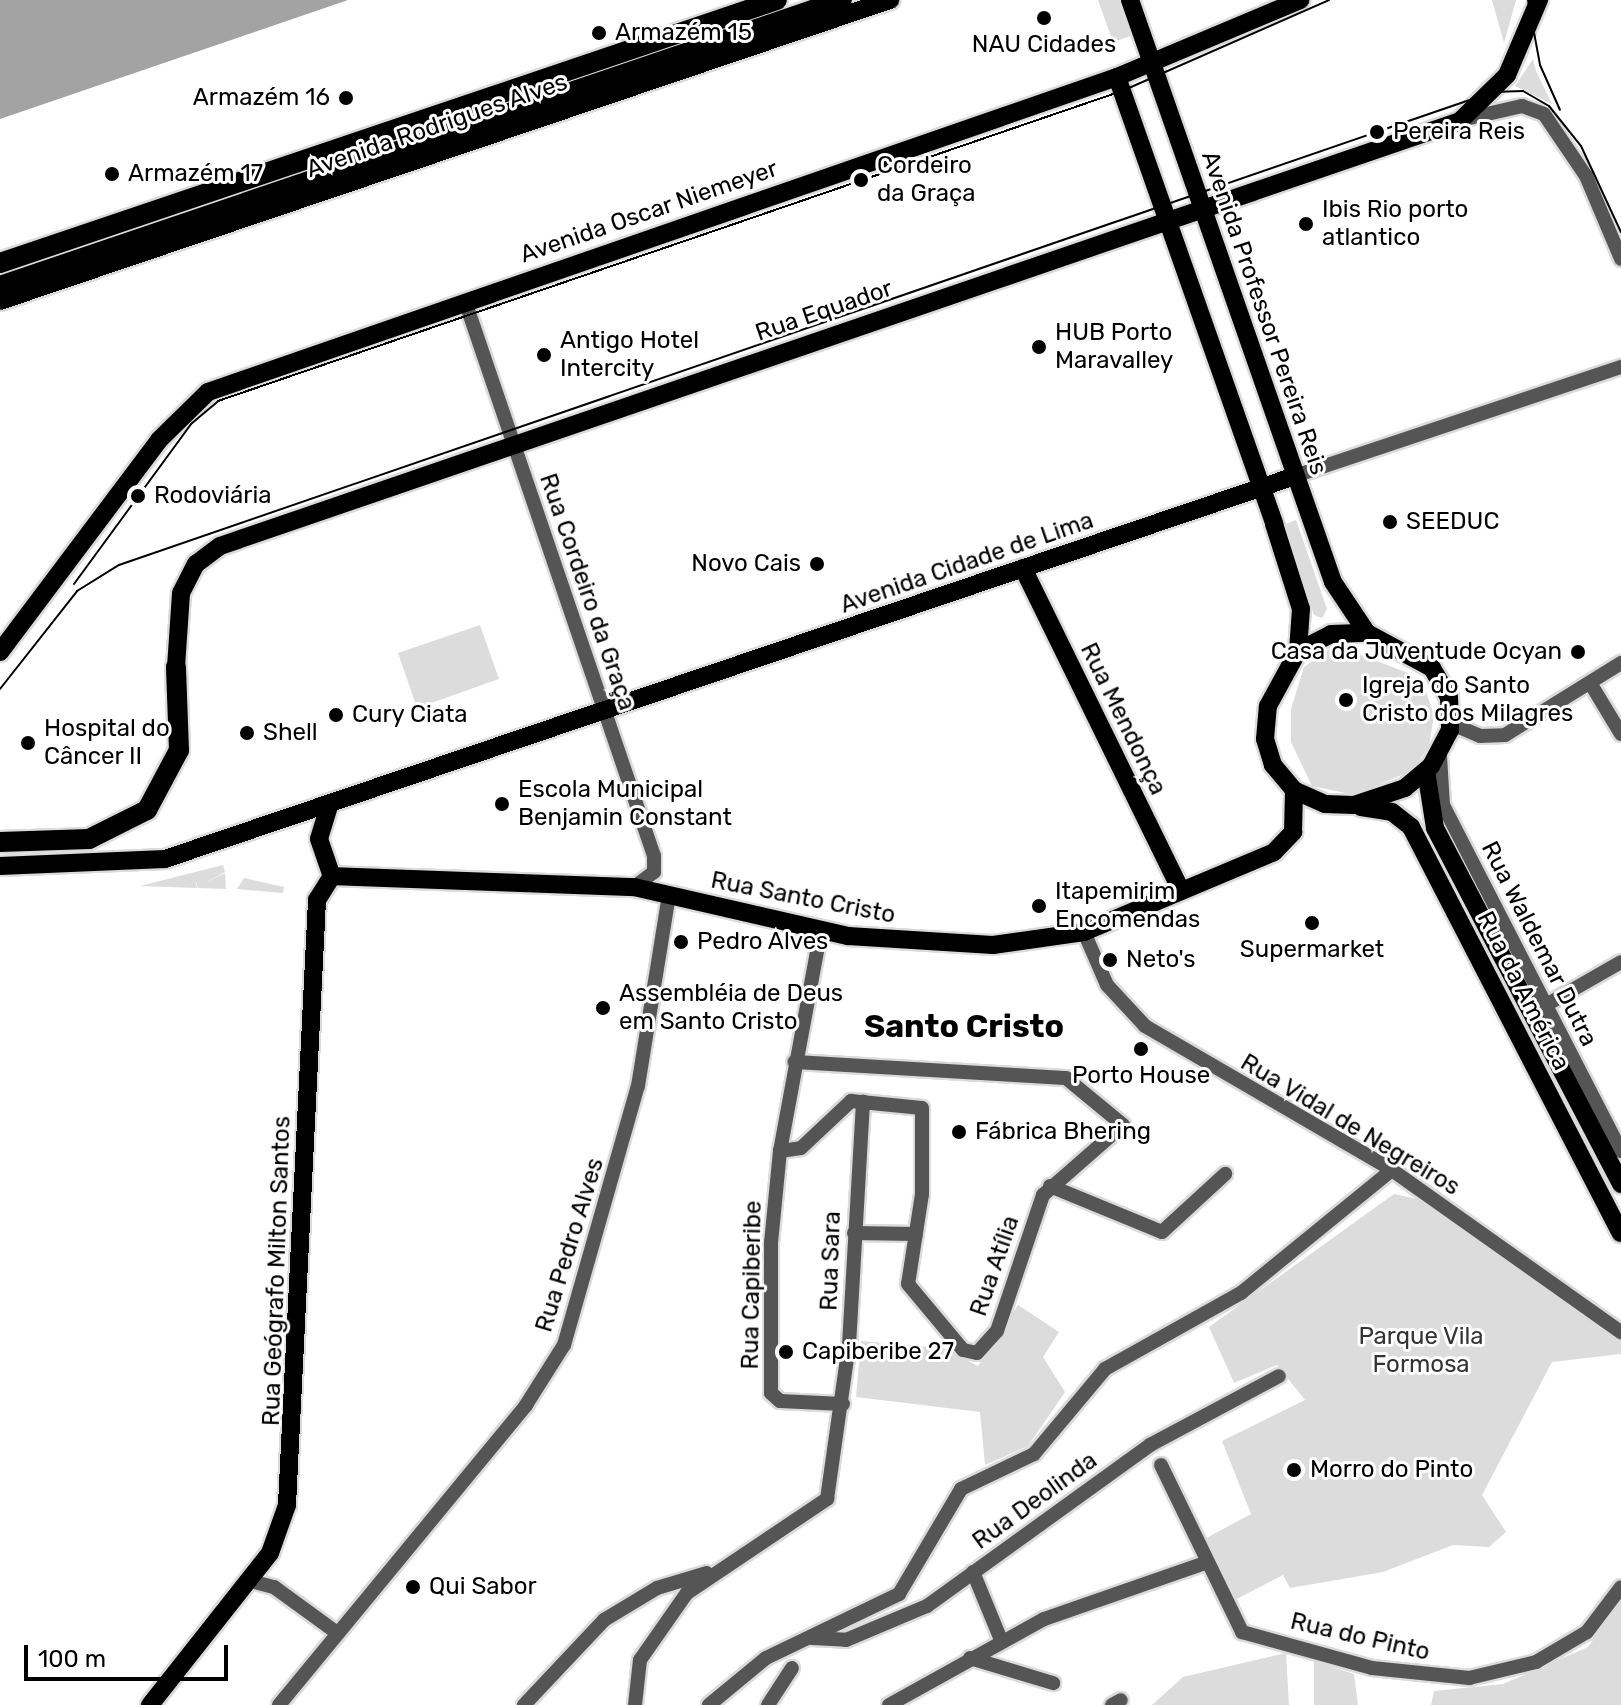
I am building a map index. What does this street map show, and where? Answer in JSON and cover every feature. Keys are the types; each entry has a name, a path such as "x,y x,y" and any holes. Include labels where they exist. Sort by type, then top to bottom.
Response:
{"highway":[{"name":"Avenida Rodrigues Alves","path":"0,263 777,0"},
{"name":"Avenida Rodrigues Alves","path":"0,286 842,0"},
{"path":"0,298 217,212"},
{"path":"0,842 89,839 147,810 179,750 176,667"}],"main road":[{"name":"Avenida Rodrigues Alves","path":"0,298 890,0"},
{"name":"Avenida Professor Pereira Reis","path":"1130,0 1341,601 1367,633"},
{"name":"Avenida Oscar Niemeyer","path":"0,652 73,550 201,396 465,301 1117,77 1300,0"},
{"name":"Rua Equador","path":"176,667 177,604 192,570 212,550 1460,121 1507,75 1532,25 1539,0"},
{"path":"1117,77 1169,219 1301,609 1298,651 1275,687 1265,730 1273,765 1294,790 1354,805 1397,793 1426,771 1441,752 1452,724 1446,688 1432,668 1367,633 1331,634 1298,651"},
{"name":"Avenida Cidade de Lima","path":"0,866 144,864 329,806 1295,476"},
{"name":"Rua Mendonça","path":"1023,568 1181,890"},
{"path":"1426,771 1435,828 1541,1012 1621,1184"},
{"name":"Rua Santo Cristo","path":"332,876 634,887 821,930 961,946 1084,932 1284,845 1294,827 1294,790"},
{"name":"Rua da América","path":"1354,805 1392,812 1411,827 1601,1194 1619,1223"},
{"path":"329,806 319,839 332,876"},
{"name":"Rua Geógrafo Milton Santos","path":"150,1705 251,1581 278,1534 292,1470 317,900 332,876"}],"street":[{"path":"1460,121 1522,106 1544,114 1586,176 1621,259"},
{"name":"Rua Cordeiro da Graça","path":"465,301 655,863 651,877 634,887"},
{"name":"Avenida Cidade de Lima","path":"1295,476 1621,367"},
{"path":"1452,724 1500,737 1592,686 1621,663"},
{"path":"1592,686 1621,734"},
{"name":"Rua Waldemar Dutra","path":"1441,752 1439,794 1541,1012 1621,1151"},
{"name":"Rua Pedro Alves","path":"279,1705 526,1405 564,1345 638,1086 669,895"},
{"path":"821,930 794,1062 780,1151 798,1150 845,1103 863,1101"},
{"name":"Rua Vidal de Negreiros","path":"1084,932 1107,985 1145,1026 1392,1170 1621,1332"},
{"path":"1541,1012 1621,962"},
{"path":"794,1062 1066,1078 1123,1125 1050,1186 1162,1232 1225,1174"},
{"name":"Rua Sara","path":"635,1705 651,1638 714,1571 821,1507 843,1404 863,1101"},
{"name":"Rua Atília","path":"863,1101 923,1110 910,1290 963,1350 977,1353 997,1331 1050,1186"},
{"name":"Rua Capiberibe","path":"780,1151 771,1242 772,1396 843,1404"},
{"path":"709,1705 737,1676 899,1594 951,1498 1034,1454 1105,1369 1241,1293 1392,1170"},
{"path":"1601,1194 1621,1184"},
{"path":"854,1233 916,1234"},
{"name":"Rua Deolinda","path":"812,1638 838,1642 913,1613 1188,1421 1279,1376"},
{"name":"Rua do Pinto","path":"1161,1465 1205,1563 1242,1632 1444,1679 1501,1672 1567,1647 1621,1587"},
{"path":"889,1705 1001,1640 1086,1601 1205,1563"},
{"path":"524,1705 604,1620 657,1588 714,1571"},
{"path":"973,1572 1001,1640"},
{"path":"251,1581 274,1587 337,1633"},
{"path":"970,1658 1053,1683"},
{"path":"768,1705 792,1668"}],"green space":[{"path":"1098,0 1121,0 1133,35 1113,42"},
{"path":"1492,0 1516,0 1504,43"},
{"path":"1533,59 1536,71 1552,104 1515,86"},
{"path":"1296,520 1327,609 1322,618 1314,615 1283,525"},
{"path":"480,625 499,679 417,708 398,653"},
{"path":"1335,645 1408,673 1426,692 1434,715 1429,746 1413,770 1355,795 1312,786 1291,742 1291,709 1304,667"},
{"path":"223,865 225,872 205,883 225,873 226,889 198,888 195,880 197,888 140,886"},
{"path":"244,878 284,887 283,893 237,889"},
{"name":"Parque Vila Formosa","path":"1394,1194 1421,1200 1621,1337 1621,1354 1552,1362 1482,1495 1506,1532 1489,1547 1453,1545 1383,1572 1290,1588 1283,1575 1227,1604 1199,1542 1251,1514 1222,1441 1305,1400 1277,1365 1234,1383 1209,1327"},
{"path":"1018,1305 1059,1332 1043,1357 1065,1392 1028,1446 985,1465 980,1412 856,1397 861,1341 944,1348 978,1366"},
{"path":"1621,1599 1621,1705 1431,1705 1434,1691 1503,1684 1588,1647"},
{"path":"1286,1653 1289,1705 1152,1705 1183,1677"},
{"path":"1314,1661 1354,1674 1358,1705 1314,1705"}],"shaded area":[{"path":"0,0 348,0 0,119"}],"tram line":[{"path":"74,584 191,424 218,401 1122,91 1329,0"},
{"path":"1528,0 1540,65 1560,110"},
{"path":"0,689 77,591 119,565 1493,92 1523,91 1549,106 1581,146 1621,232"}],"place":[{"name":"NAU Cidades","path":"1044,18"},
{"name":"Armazém 15","path":"599,33"},
{"name":"Armazém 16","path":"346,98"},
{"name":"Pereira Reis","path":"1377,132"},
{"name":"Armazém 17","path":"112,174"},
{"name":"Cordeiro da Graça","path":"861,180"},
{"name":"Ibis Rio porto atlantico","path":"1306,224"},
{"name":"HUB Porto Maravalley","path":"1039,347"},
{"name":"Antigo Hotel Intercity","path":"544,355"},
{"name":"Rodoviária","path":"138,496"},
{"name":"SEEDUC","path":"1390,522"},
{"name":"Novo Cais","path":"817,564"},
{"name":"Casa da Juventude Ocyan","path":"1578,652"},
{"name":"Igreja do Santo Cristo dos Milagres","path":"1346,700"},
{"name":"Cury Ciata","path":"336,715"},
{"name":"Shell","path":"247,733"},
{"name":"Hospital do Câncer II","path":"28,743"},
{"name":"Escola Municipal Benjamin Constant","path":"502,804"},
{"name":"Itapemirim Encomendas","path":"1039,906"},
{"name":"Supermarket","path":"1312,923"},
{"name":"Pedro Alves","path":"681,942"},
{"name":"Neto's","path":"1110,960"},
{"name":"Assembléia de Deus em Santo Cristo","path":"603,1008"},
{"name":"Porto House","path":"1141,1049"},
{"name":"Fábrica Bhering","path":"959,1132"},
{"name":"Capiberibe 27","path":"786,1352"},
{"name":"Morro do Pinto","path":"1294,1470"},
{"name":"Qui Sabor","path":"413,1587"}],"district":[{"name":"Santo Cristo","path":"964,1026"}]}
